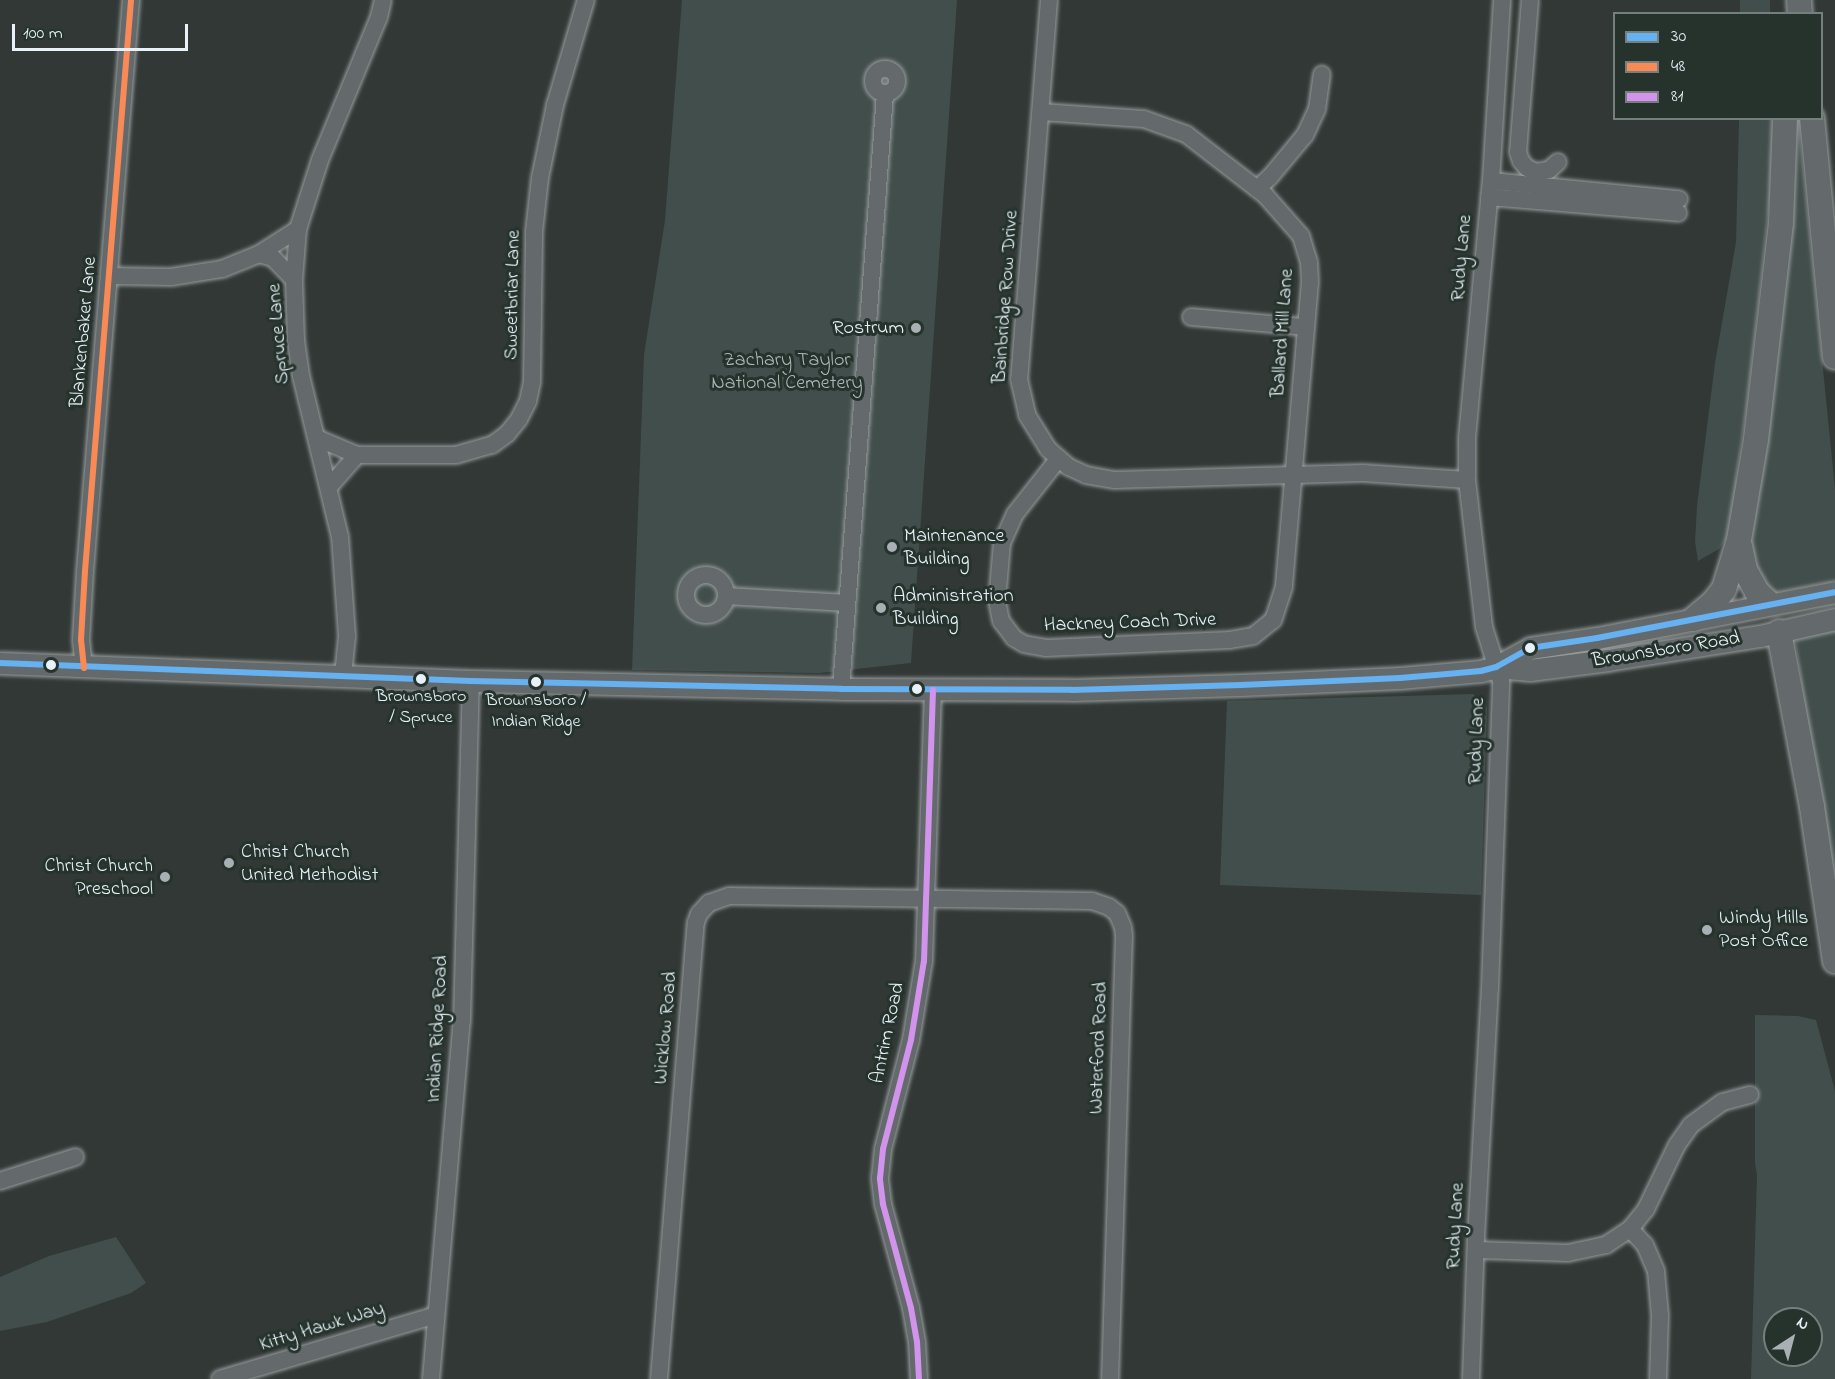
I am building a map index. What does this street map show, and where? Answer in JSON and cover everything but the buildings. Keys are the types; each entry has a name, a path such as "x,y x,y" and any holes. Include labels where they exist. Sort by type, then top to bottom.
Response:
{"highway":[{"path":"1694,618 1714,602 1724,589 1740,540 1756,439 1781,223 1785,120"},
{"path":"1812,120 1835,357"},
{"path":"1740,540 1745,570 1757,592 1769,603"},
{"path":"1779,632 1810,795 1835,961"}],"main road":[{"name":"Brownsboro Road","path":"1496,667 1530,648 1597,638 1827,593"},
{"path":"1769,603 1779,632"},
{"name":"Brownsboro Road","path":"0,663 471,681 841,689 933,690 1241,685 1411,677 1463,673 1496,667 1539,668 1779,632 1828,620"}],"street":[{"name":"Blankenbaker Lane","path":"84,668 81,640 131,0"},
{"name":"Spruce Lane","path":"342,676 346,636 345,581 340,537 301,376 296,340 294,280 298,229 320,160 379,17 382,0"},
{"name":"Sweetbriar Lane","path":"317,438 357,455 468,454 500,440 514,427 524,410 532,382 534,232 540,178 555,105 586,0"},
{"name":"Bainbridge Row Drive","path":"1049,0 1019,379 1027,415 1048,450 1086,475 1114,480 1396,474 1467,480"},
{"name":"Rudy Lane","path":"1471,1379 1490,988 1501,681 1484,627 1467,480 1467,438 1490,189 1502,0"},
{"path":"1530,0 1518,152 1527,168 1536,172 1549,170 1558,162"},
{"path":"1257,189 1305,135 1317,109 1322,74"},
{"path":"841,689 885,94"},
{"name":"Ballard Mill Lane","path":"1041,112 1144,119 1168,126 1203,146 1257,189 1296,227 1307,251 1310,282 1284,586 1276,614 1268,625"},
{"path":"1490,189 1679,206"},
{"path":"110,276 171,278 196,275 227,267 258,254 298,229"},
{"path":"258,254 273,258 294,280"},
{"path":"1191,317 1305,327"},
{"path":"329,487 357,455"},
{"name":"Hackney Coach Drive","path":"1059,458 1015,514 1002,543 997,601 1001,621 1014,638 1024,644 1046,648 1197,642 1243,639 1253,636 1268,625"},
{"path":"726,596 847,603"},
{"name":"Indian Ridge Road","path":"431,1379 462,1021 471,681"},
{"name":"Antrim Road","path":"919,1379 913,1319 883,1204 880,1178 884,1149 918,1004 924,962 933,690"},
{"name":"Wicklow Road","path":"659,1379 696,922 699,914 709,903 729,896 926,899"},
{"name":"Waterford Road","path":"926,899 1092,901 1109,907 1120,918 1124,936 1110,1379"},
{"path":"1477,1250 1568,1253 1606,1245 1630,1229 1651,1201 1677,1145 1691,1125 1723,1102 1750,1095"},
{"path":"0,1181 75,1157"},
{"path":"1630,1229 1645,1245 1656,1271 1660,1316 1658,1379"},
{"name":"Kitty Hawk Way","path":"219,1379 436,1315"}],"green space":[{"name":"Zachary Taylor National Cemetery","path":"682,0 957,0 911,663 819,673 632,670 644,355 665,220"},
{"path":"1740,0 1770,0 1770,12 1740,12"},
{"path":"1739,120 1774,120 1775,149 1747,404 1736,477 1738,524 1719,549 1698,561 1695,542 1697,506 1715,363 1736,242"},
{"path":"1790,120 1798,120 1835,489 1835,581 1769,594 1757,576 1750,538"},
{"path":"1835,629 1835,908 1796,644 1797,638"},
{"path":"1473,694 1487,708 1481,895 1220,885 1227,701"},
{"path":"1755,1015 1798,1016 1816,1020 1835,1091 1835,1379 1751,1379 1757,1175 1755,1163"},
{"path":"116,1237 146,1283 131,1293 47,1322 0,1331 0,1277 49,1256"}],"transit line":[{"name":"48","path":"84,668 81,640 85,571 131,0"},
{"name":"30","path":"0,663 471,681 841,689 1072,690 1241,685 1400,678 1481,671 1496,667 1530,648 1597,638 1835,592"},
{"name":"81","path":"919,1379 917,1342 911,1308 883,1204 880,1178 883,1149 911,1040 924,961 933,690"}],"place":[{"name":"Rostrum","path":"916,328"},
{"name":"Maintenance Building","path":"892,547"},
{"name":"Administration Building","path":"881,608"},
{"name":"Brownsboro / Spruce","path":"421,679"},
{"name":"Brownsboro / Indian Ridge","path":"536,682"},
{"name":"Christ Church United Methodist","path":"229,863"},
{"name":"Christ Church Preschool","path":"165,877"},
{"name":"Windy Hills Post Office","path":"1707,930"}]}
